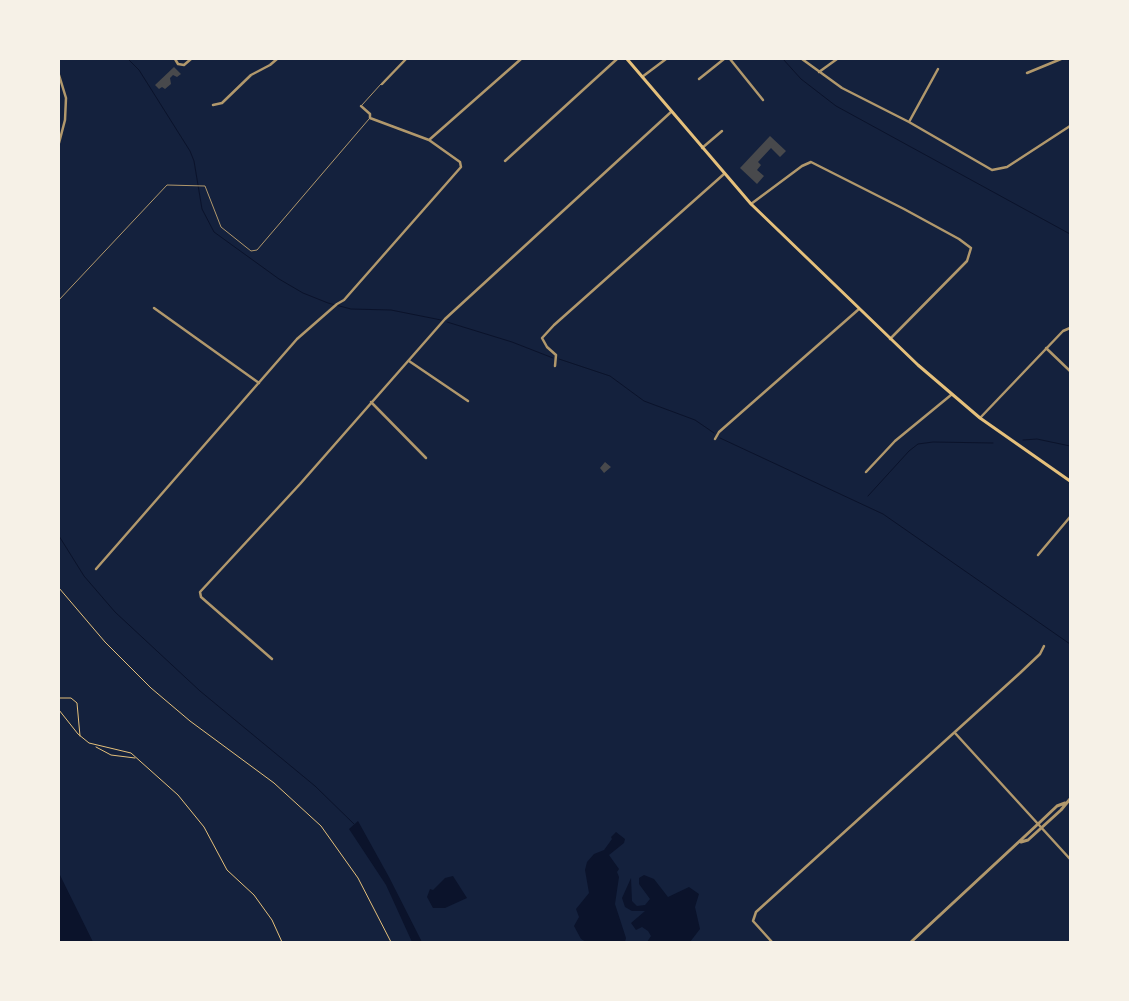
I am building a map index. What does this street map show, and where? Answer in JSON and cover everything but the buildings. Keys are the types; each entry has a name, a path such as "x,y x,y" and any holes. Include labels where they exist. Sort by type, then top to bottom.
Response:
{"main road":[{"path":"627,59 751,204 890,339 951,395 980,418 1070,481"}],"street":[{"path":"175,59 178,64 184,65 191,59"},
{"path":"213,105 222,103 251,75 265,69 277,59"},
{"path":"382,84 406,59"},
{"path":"429,140 521,59"},
{"path":"505,161 617,59"},
{"path":"642,77 666,59"},
{"path":"699,79 724,59"},
{"path":"730,59 763,100"},
{"path":"802,59 842,88 909,122 992,170 1007,167 1070,126"},
{"path":"819,72 837,59"},
{"path":"1027,73 1061,59"},
{"path":"909,122 938,68"},
{"path":"59,75 66,98 65,120 59,143"},
{"path":"96,569 297,340 344,300 461,167 460,162 429,140 370,118 370,114 361,106"},
{"path":"272,659 201,597 200,592 463,301 482,288 671,112"},
{"path":"702,148 722,130"},
{"path":"751,204 802,166 811,162 904,209 972,248 967,261 890,339"},
{"path":"555,366 556,359 546,347 542,338 554,325 724,174"},
{"path":"154,308 259,383"},
{"path":"715,439 720,432 859,309"},
{"path":"980,418 1063,331 1070,328"},
{"path":"1046,348 1070,371"},
{"path":"409,361 468,401"},
{"path":"866,472 896,441 951,395"},
{"path":"371,402 426,458"},
{"path":"1038,555 1070,517"},
{"path":"772,942 753,921 756,912 1040,654 1044,646"},
{"path":"954,732 1070,859"},
{"path":"911,942 1057,806 1070,799"},
{"path":"1020,842 1028,840 1042,828 1061,810 1065,803"}],"lane":[{"path":"361,106 382,84"},
{"path":"59,300 167,185 200,184 205,186 220,227 251,251 257,250 370,118"}],"path":[{"path":"59,588 105,642 151,688 190,721 274,783 315,821 358,878 391,942"},
{"path":"59,698 71,698 77,703 80,736"},
{"path":"59,710 80,736 111,756 135,758"},
{"path":"96,746 131,753 183,800 204,827 227,870 254,895 272,920 282,942"}],"water":[{"path":"358,821 422,942 412,942 386,885 349,829"},
{"path":"616,832 625,839 624,843 609,855 619,869 617,872 619,877 615,904 626,938 625,942 586,942 581,939 574,926 579,917 576,909 589,893 585,870 587,862 594,854 604,850"},
{"path":"59,873 93,942 59,942"},
{"path":"644,875 654,879 668,897 689,887 699,894 695,907 700,929 690,942 647,942 651,936 648,931 642,927 636,930 631,923 645,911 632,911 625,907 622,898 631,878 632,901 637,906 645,905 650,899 639,884 639,878"},
{"path":"453,876 467,898 445,908 433,908 427,897 430,889 433,890 445,878"}],"waterway":[{"path":"128,59 139,70 190,151 194,161 202,209 214,232 279,279 303,293 328,303 351,309 391,310 441,320"},
{"path":"783,59 801,79 836,106 1070,234"},
{"path":"447,322 512,342 553,358"},
{"path":"559,359 610,376 644,401 695,420 714,433"},
{"path":"720,438 883,514 1070,644"},
{"path":"1023,440 1037,439 1070,446"},
{"path":"868,496 909,451 918,444 933,442 993,443"},
{"path":"59,536 84,576 115,612 200,691 315,786 354,824"},
{"path":"208,942 229,942"}]}
